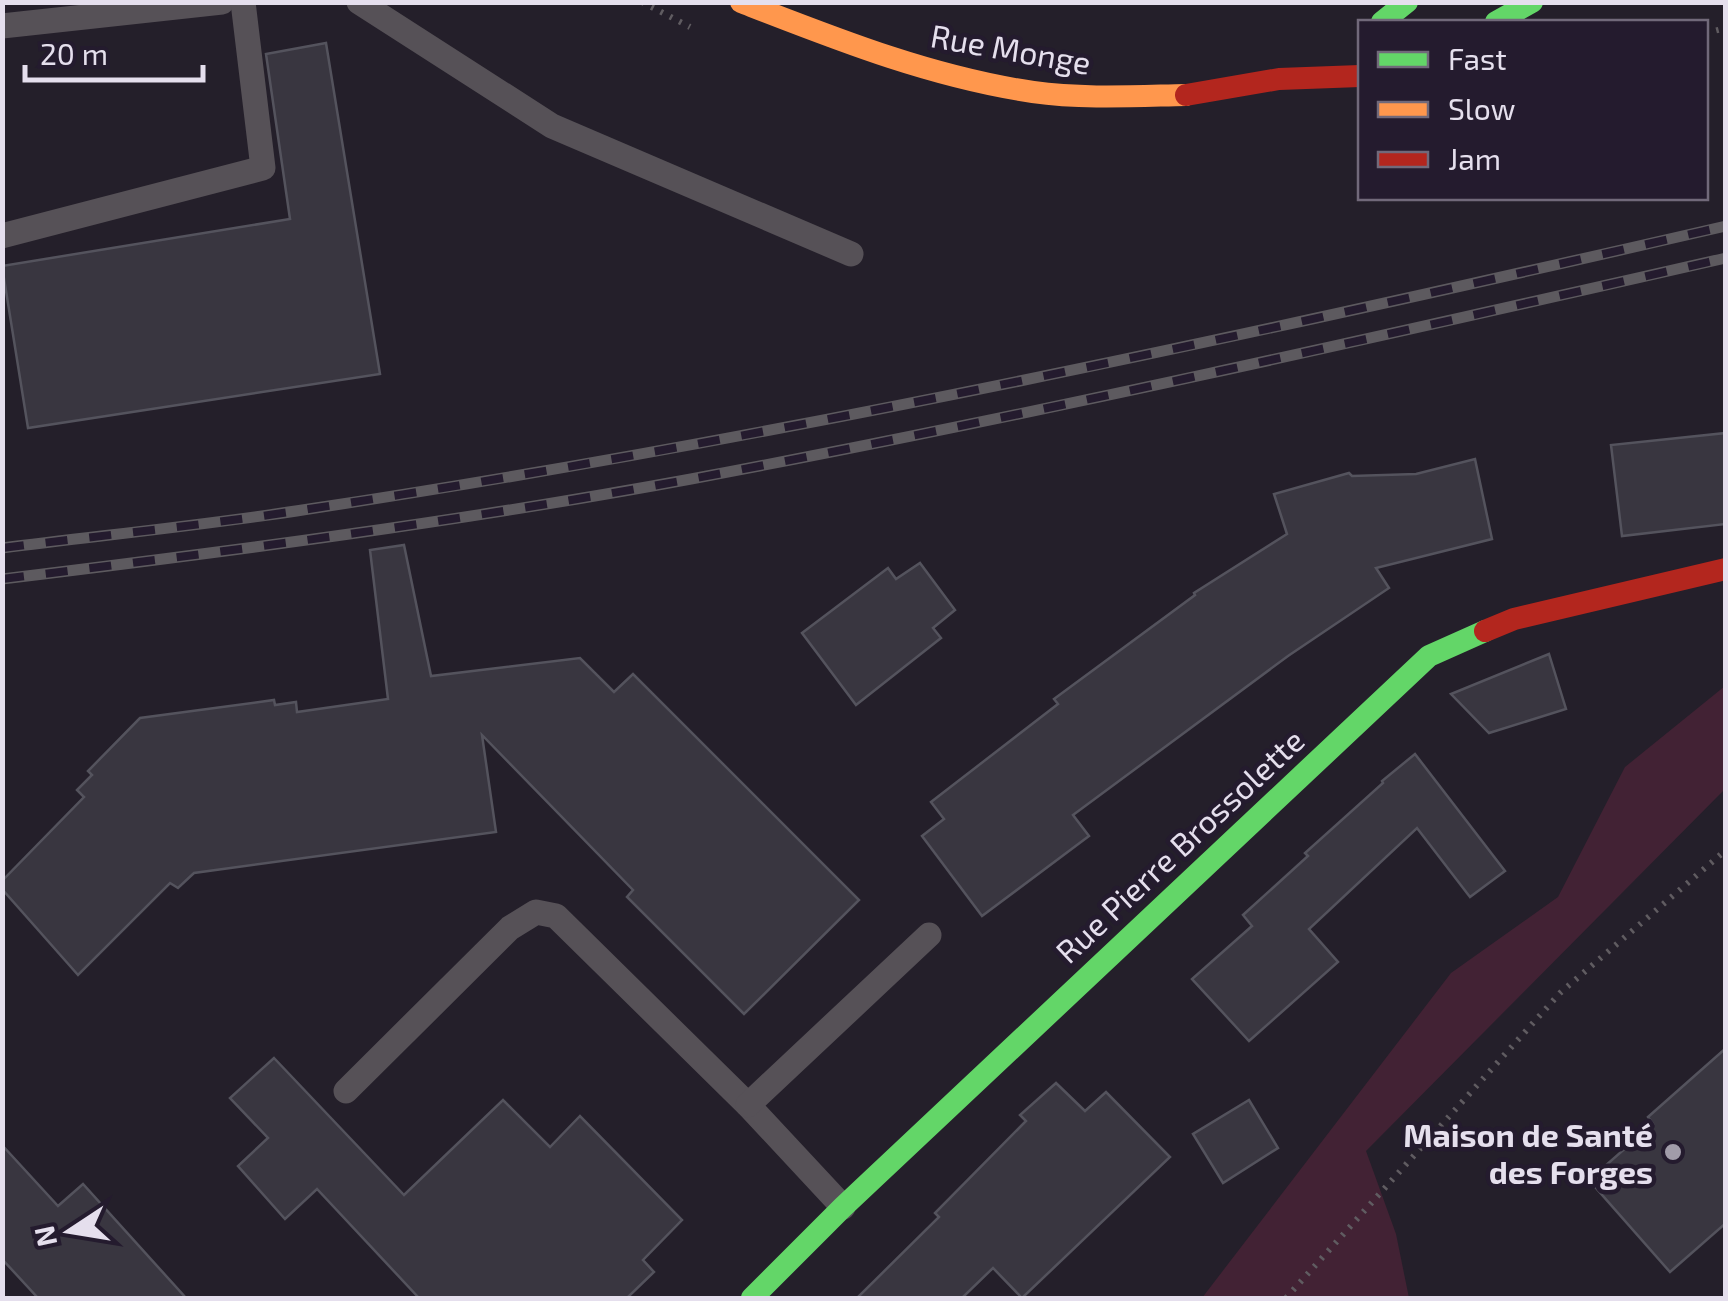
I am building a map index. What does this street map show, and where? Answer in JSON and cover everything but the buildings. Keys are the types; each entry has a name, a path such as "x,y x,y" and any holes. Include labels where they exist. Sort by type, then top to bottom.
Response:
{"street":[{"name":"Rue Monge","path":"740,2 858,48 946,74 1034,92 1108,98 1202,94 1279,79 1358,76"},
{"path":"1384,20 1407,2"},
{"path":"1500,20 1532,2"},
{"name":"Rue Monge","path":"1279,79 1319,55"},
{"name":"Rue Pierre Brossolette","path":"752,1298 1428,656 1514,619 1726,569"}],"lane":[{"path":"2,26 222,2"},
{"path":"2,236 263,168 243,2"},
{"path":"359,2 552,126 852,254"},
{"path":"346,1091 510,928 536,912 556,916 748,1105 843,1208"},
{"path":"748,1105 929,935"}],"path":[{"path":"1286,1298 1560,993 1726,850"}],"shaded area":[{"path":"1725,686 1725,789 1366,1151 1396,1234 1409,1298 1202,1298 1451,973 1558,897 1625,767"}],"railway":[{"path":"2,548 271,515 665,450 1197,344 1726,226"},
{"path":"2,579 348,534 691,479 1080,401 1726,258"}],"traffic: fast":[{"path":"1384,20 1407,2"},
{"path":"1500,20 1532,2"},
{"path":"752,1298 843,1207 1429,656 1485,631"}],"traffic: slow":[{"path":"741,2 884,55 995,85 1071,96 1186,95"}],"traffic: jam":[{"path":"1186,95 1279,79 1358,76"},
{"path":"1485,631 1514,619 1726,569"}],"place":[{"name":"Maison de Santé des Forges","path":"1673,1152"}]}
